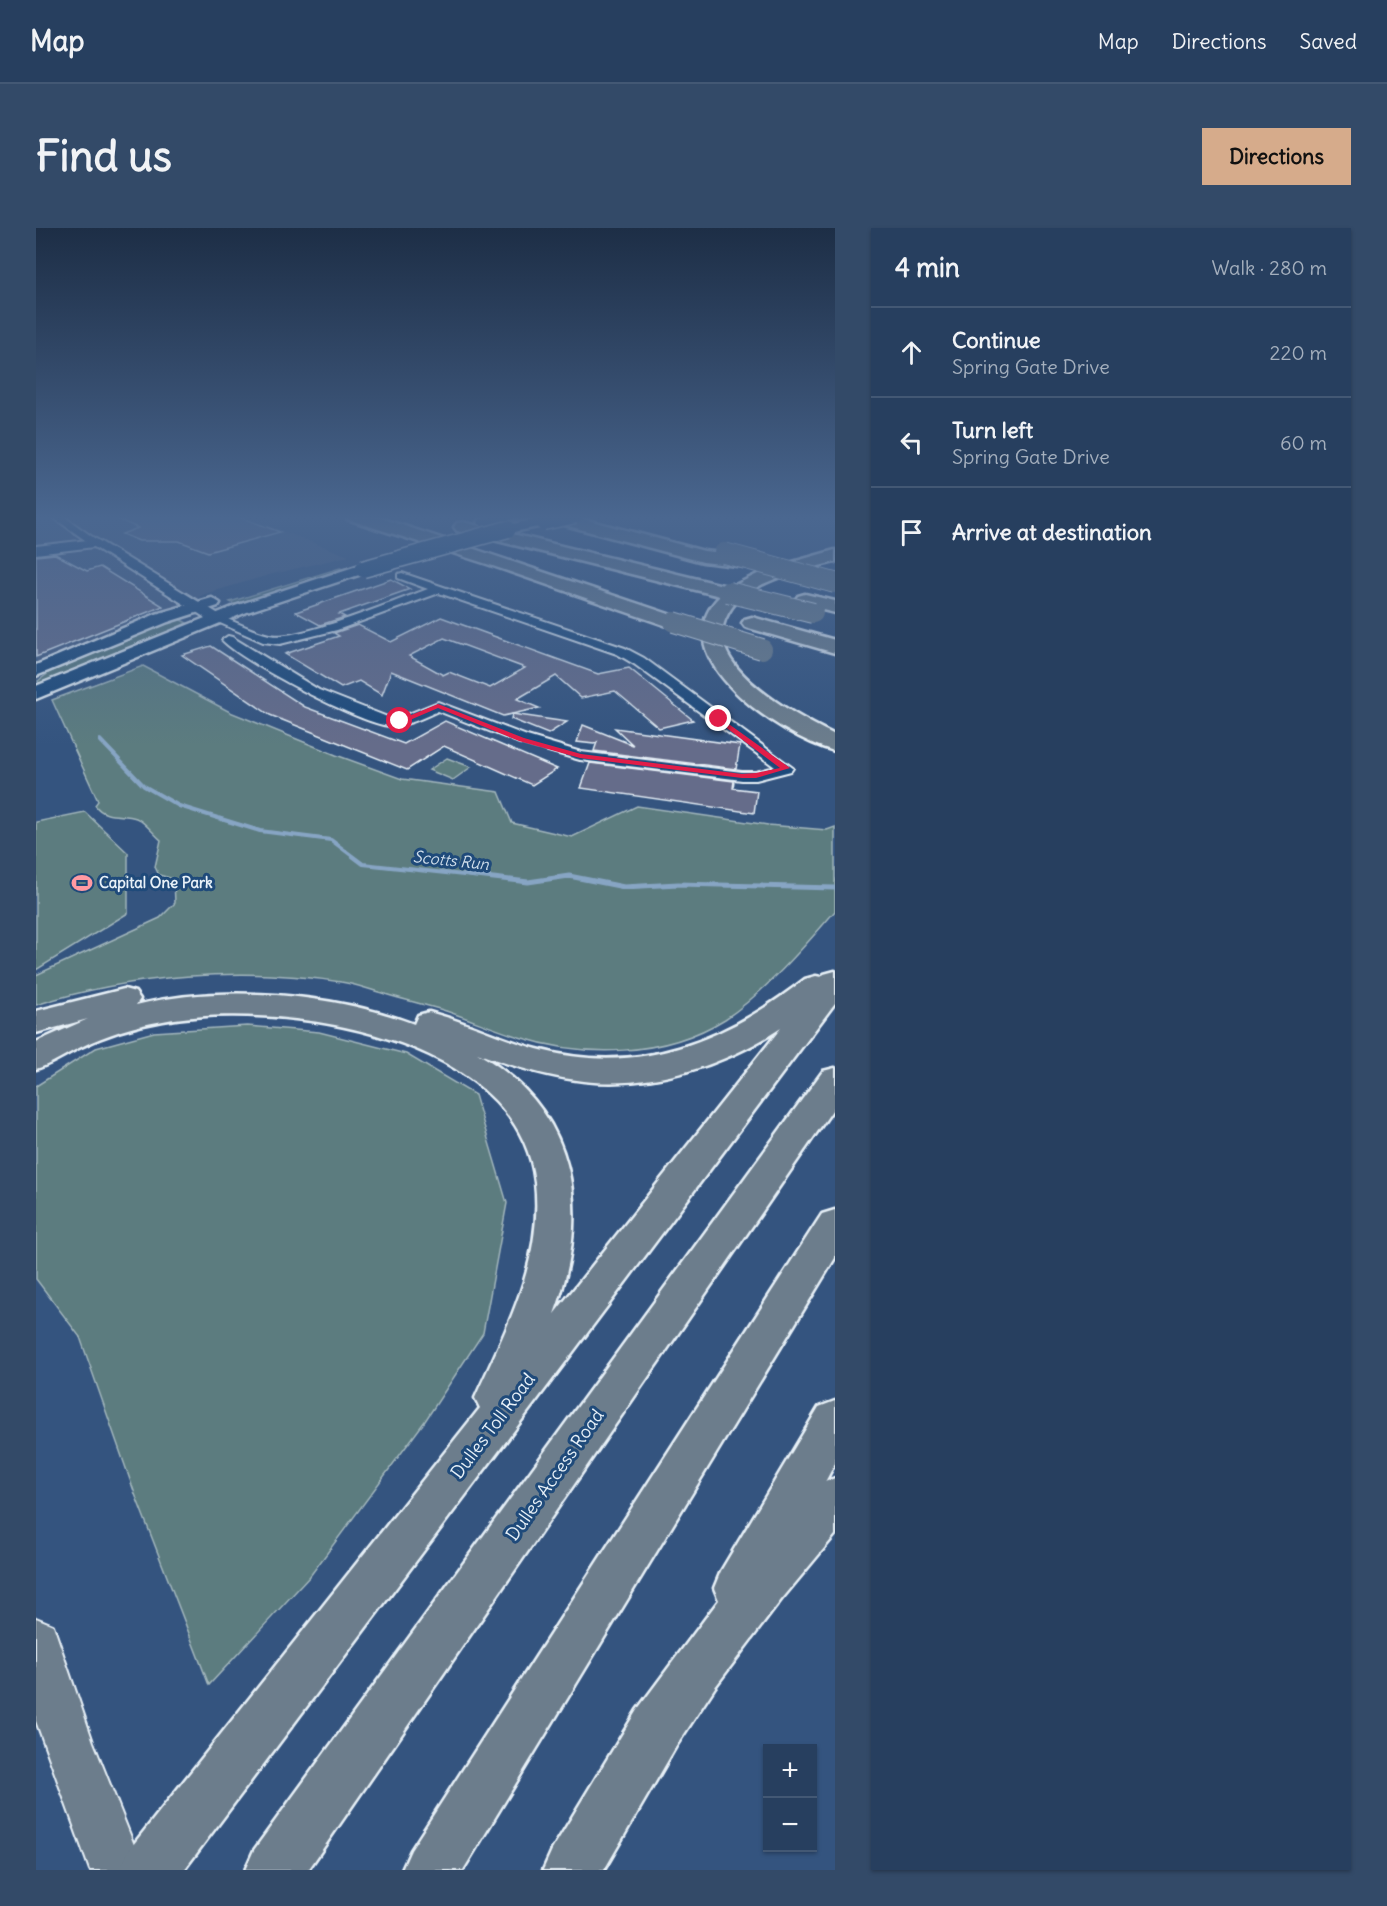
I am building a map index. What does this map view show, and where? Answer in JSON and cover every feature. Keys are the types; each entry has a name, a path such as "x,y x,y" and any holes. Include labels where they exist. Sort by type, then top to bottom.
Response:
{"highway":[{"path":"586,592 771,651"},
{"path":"649,592 657,594"},
{"path":"741,592 723,605 713,626 712,640 728,672 751,695 835,744"},
{"path":"762,592 746,602 737,612 732,626 730,643 740,664 777,699 792,709 835,729"},
{"path":"763,592 835,607"},
{"path":"810,603 835,600"},
{"path":"810,603 835,619"},
{"path":"699,607 835,647"},
{"path":"36,1022 93,1006 166,993 253,989 288,991 348,1000 382,1008 551,1064 615,1071 677,1064 733,1042 784,1012 835,969"},
{"name":"Dulles Toll Road","path":"149,1870 835,981"},
{"path":"36,1057 64,1041 95,1028 143,1014 222,1004 282,1006 354,1017 412,1036 467,1061 494,1079 515,1098 536,1125 550,1161 554,1203 551,1247 536,1308 521,1346 489,1415 453,1478"},
{"name":"Dulles Access Road","path":"274,1870 835,1080"},
{"path":"431,1870 835,1225"},
{"path":"572,1870 835,1421"},
{"path":"656,1730 731,1623 788,1552 835,1500"}],"main road":[{"path":"36,670 162,618 252,592"},
{"path":"36,693 217,619 297,592"},
{"path":"36,1642 68,1742 117,1870"}],"street":[{"path":"172,592 217,619 262,638 289,638 351,623 431,592"},
{"path":"228,640 314,693 388,722 403,721 438,706 522,739 580,756 742,776 756,776 786,768 639,661 621,651 451,592"},
{"path":"248,651 262,638"}],"shaded area":[{"path":"36,592 213,592 177,609 122,627 36,664"}],"green space":[{"path":"264,592 284,592 238,606 230,602"},
{"path":"177,618 187,623 55,681 39,683 38,681 50,672"},
{"path":"143,666 230,712 402,779 499,792 512,823 572,837 637,806 768,825 827,830 835,827 835,911 769,983 739,1009 701,1032 650,1047 597,1051 544,1044 446,1011 358,986 304,977 226,974 148,980 109,986 36,1005 36,975 160,918 175,903 174,879 159,875 155,867 161,840 139,820 104,813 95,805 98,801 52,700"},
{"path":"447,758 471,767 453,780 429,770"},
{"name":"Capital One Park","path":"85,812 128,853 128,913 36,970 36,822"},
{"path":"247,1026 319,1032 406,1054 475,1095 507,1203 483,1333 425,1421 310,1576 209,1685 135,1494 80,1337 36,1279 36,1086 96,1048 154,1032"}],"building":[{"path":"36,592 140,592 163,606 36,657"},
{"path":"355,592 403,592 339,614 345,617 320,625 296,612"},
{"path":"441,617 598,674 629,668 693,720 659,728 615,691 581,698 556,676 517,699 539,708 503,716 391,671 382,695 359,681 341,688 285,654 339,636 334,633 358,625 391,642","holes":["444,638 525,668 490,688 449,672 443,675 409,656"]},
{"path":"211,646 305,707 404,744 445,721 557,769 532,785 444,746 407,770 270,715 182,655"},
{"path":"512,714 567,722 548,734 511,719"},
{"path":"583,725 633,745 615,728 740,745 736,769 594,751 597,742 594,744 577,742"},
{"path":"590,763 734,781 733,788 757,791 754,813 581,788"}],"waterway":[{"name":"Scotts Run","path":"100,740 144,786 179,806 260,831 331,840 363,864 482,877"},
{"name":"Scotts Run","path":"468,875 528,882 562,877"},
{"name":"Scotts Run","path":"562,877 574,877"},
{"name":"Scotts Run","path":"562,877 574,877"},
{"name":"Scotts Run","path":"574,877 624,887 678,884 835,888"}],"place":[{"name":"Capital One Park","path":"82,883"}],"route":[{"path":"400,721 438,706 522,739 580,756 742,776 756,776 786,768 719,719"}]}
